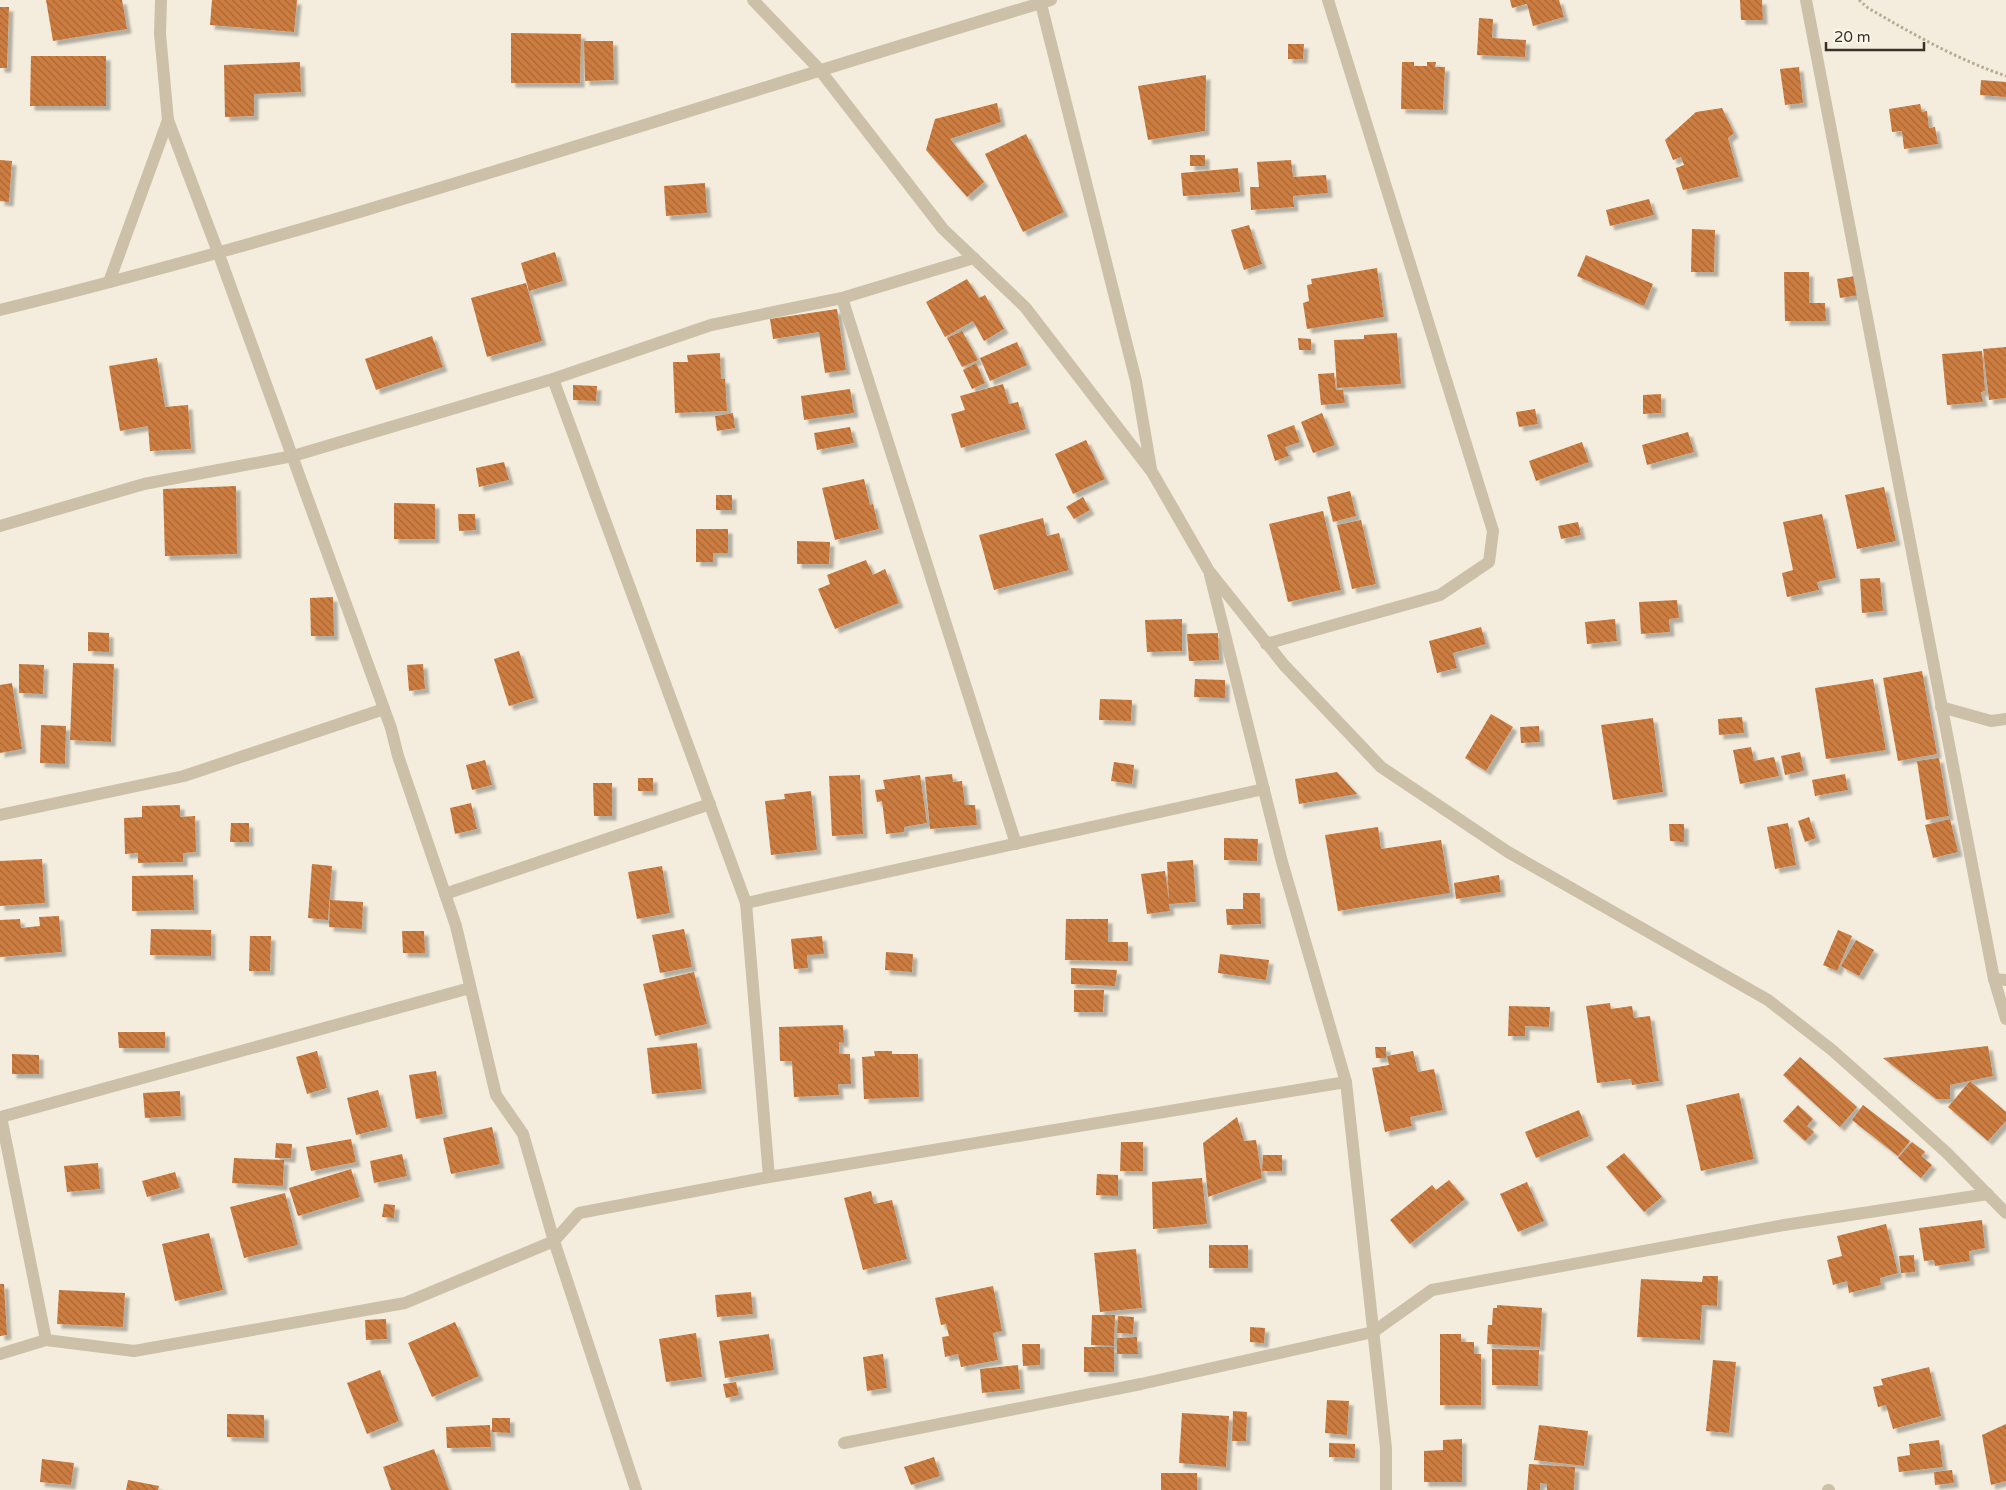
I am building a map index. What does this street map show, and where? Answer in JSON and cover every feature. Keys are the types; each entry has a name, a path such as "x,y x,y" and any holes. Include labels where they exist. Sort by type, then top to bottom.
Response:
{"street":[{"path":"161,0 160,34 168,120 384,709 456,926 496,1095 523,1134 554,1241 636,1490"},
{"path":"753,0 819,69 943,230 1025,307 1152,472 1208,572 1266,644 1381,767 1508,852 1768,1000 1839,1056 1948,1154 2006,1213"},
{"path":"1266,644 1440,595 1489,562 1493,531 1328,0"},
{"path":"1806,0 1941,707 2000,980 2006,1019"},
{"path":"0,310 218,252 577,146 819,69 1044,1 1136,381 1152,472"},
{"path":"109,282 168,120"},
{"path":"0,526 144,484 292,456 553,379 711,324 842,298 974,258"},
{"path":"842,298 1016,844"},
{"path":"553,379 746,903 769,1178"},
{"path":"1208,572 1282,862 1346,1082 1386,1448 1386,1490"},
{"path":"1941,707 1992,721 2006,719"},
{"path":"0,815 184,776 384,709"},
{"path":"746,903 1264,789"},
{"path":"445,894 710,804"},
{"path":"46,1340 1,1117 470,988"},
{"path":"0,1354 46,1340 134,1351 405,1303 554,1241 579,1213 769,1178 1346,1082"},
{"path":"844,1444 1141,1384 1374,1332 1432,1290 1784,1225 1988,1194"}],"path":[{"path":"1859,0 1868,8 1935,47 2006,76"}],"building":[{"path":"46,0 122,0 127,29 53,41"},
{"path":"212,0 297,0 294,32 210,25"},
{"path":"1510,0 1559,0 1564,17 1533,26 1527,4 1512,8"},
{"path":"1740,0 1762,0 1763,20 1741,20"},
{"path":"0,7 9,7 7,68 0,68"},
{"path":"1479,18 1493,19 1492,38 1526,40 1525,57 1477,55"},
{"path":"511,33 581,34 580,83 511,83"},
{"path":"584,41 613,41 614,80 585,81"},
{"path":"1288,44 1304,44 1303,59 1288,59"},
{"path":"31,56 106,56 106,106 30,106"},
{"path":"300,62 301,92 254,94 254,116 225,117 224,65"},
{"path":"1402,62 1414,62 1414,66 1427,66 1427,62 1436,62 1435,67 1445,67 1443,110 1401,109"},
{"path":"1799,67 1803,103 1785,105 1780,69"},
{"path":"1206,75 1205,131 1148,140 1138,86"},
{"path":"1981,80 2006,82 2006,97 1980,95"},
{"path":"997,103 1001,122 950,139 984,182 967,197 926,150 935,119"},
{"path":"1920,104 1922,112 1927,111 1929,128 1935,127 1938,144 1904,149 1902,131 1892,132 1889,109"},
{"path":"1722,108 1734,133 1728,138 1739,177 1683,190 1676,168 1684,165 1681,157 1673,160 1665,140 1696,112"},
{"path":"1026,134 1064,212 1023,232 985,154"},
{"path":"1190,155 1205,155 1205,166 1190,166"},
{"path":"0,160 12,161 9,202 0,201"},
{"path":"1291,160 1293,177 1326,175 1328,193 1293,196 1294,207 1251,210 1250,187 1259,187 1257,162"},
{"path":"1238,168 1240,192 1183,196 1181,173"},
{"path":"705,183 707,213 666,216 664,186"},
{"path":"1649,199 1654,215 1610,226 1606,210"},
{"path":"1249,225 1262,264 1244,270 1231,230"},
{"path":"1692,229 1715,230 1714,272 1691,272"},
{"path":"555,252 563,281 529,291 521,263"},
{"path":"1586,255 1653,284 1644,306 1577,276"},
{"path":"1377,268 1384,317 1307,329 1303,303 1309,301 1307,285 1312,284 1311,279"},
{"path":"1784,272 1809,272 1809,303 1825,303 1826,321 1785,321"},
{"path":"1855,276 1859,295 1840,298 1837,279"},
{"path":"967,279 979,298 985,295 1004,329 984,341 973,321 945,337 926,302"},
{"path":"526,283 542,341 487,357 471,298"},
{"path":"837,309 846,370 825,373 819,332 773,339 770,319"},
{"path":"962,331 978,360 962,367 947,338"},
{"path":"1397,333 1401,384 1337,388 1334,340 1364,339 1364,335"},
{"path":"432,336 443,367 376,390 365,359"},
{"path":"1298,338 1311,339 1311,350 1299,350"},
{"path":"1017,342 1027,365 990,381 980,358"},
{"path":"2006,347 2006,398 1989,400 1983,349"},
{"path":"1982,351 1985,391 1981,392 1983,402 1947,405 1942,354"},
{"path":"720,353 721,379 725,379 727,411 675,413 673,362 688,362 687,355"},
{"path":"157,358 165,407 188,405 191,449 150,451 148,426 120,431 109,366"},
{"path":"976,363 985,383 972,389 963,370"},
{"path":"1334,373 1336,390 1343,390 1345,403 1321,405 1318,374"},
{"path":"1003,384 1009,404 1018,402 1026,429 961,448 951,414 965,410 960,396"},
{"path":"573,385 597,386 596,401 573,400"},
{"path":"850,389 854,413 804,420 801,396"},
{"path":"1661,394 1661,413 1643,414 1643,395"},
{"path":"1535,409 1538,424 1519,427 1516,412"},
{"path":"733,413 735,428 717,431 715,416"},
{"path":"1322,413 1335,445 1313,453 1301,422"},
{"path":"1294,425 1300,442 1285,447 1289,456 1275,461 1267,435"},
{"path":"850,427 854,443 817,450 814,433"},
{"path":"1688,432 1694,452 1647,465 1642,445"},
{"path":"1086,440 1105,479 1073,494 1055,454"},
{"path":"1582,442 1589,462 1536,481 1529,461"},
{"path":"504,462 509,480 479,487 476,468"},
{"path":"864,479 870,505 873,504 879,529 835,540 822,488"},
{"path":"236,486 237,554 165,556 163,489"},
{"path":"1884,487 1896,541 1857,549 1845,495"},
{"path":"1350,491 1356,516 1333,522 1327,497"},
{"path":"716,495 732,495 732,510 716,510"},
{"path":"1083,497 1090,510 1074,519 1066,507"},
{"path":"394,503 435,504 435,539 394,539"},
{"path":"1323,511 1341,590 1288,602 1269,524"},
{"path":"458,514 475,514 476,530 459,531"},
{"path":"1822,514 1836,578 1817,582 1819,590 1787,597 1782,573 1793,570 1783,522"},
{"path":"1043,518 1047,536 1059,533 1069,570 994,590 979,535"},
{"path":"1361,520 1376,584 1352,589 1337,525"},
{"path":"1578,522 1581,535 1561,539 1558,526"},
{"path":"696,529 728,529 728,553 713,553 713,562 696,562"},
{"path":"797,541 830,542 829,564 797,564"},
{"path":"866,560 873,575 885,569 899,603 835,629 818,589 830,584 827,575"},
{"path":"1880,578 1883,611 1862,613 1860,579"},
{"path":"333,597 334,636 311,636 310,598"},
{"path":"1677,600 1679,618 1669,619 1670,632 1641,634 1639,602"},
{"path":"1182,619 1182,651 1147,652 1145,620"},
{"path":"1615,619 1617,641 1587,644 1585,622"},
{"path":"1481,627 1486,644 1453,653 1457,668 1437,673 1429,641"},
{"path":"88,632 109,633 109,652 88,651"},
{"path":"1218,633 1219,660 1189,661 1187,634"},
{"path":"519,651 534,698 509,706 494,659"},
{"path":"73,663 114,664 111,742 70,740"},
{"path":"19,664 44,665 43,694 19,693"},
{"path":"423,664 425,689 409,691 407,665"},
{"path":"1922,671 1937,754 1898,761 1883,678"},
{"path":"1195,679 1225,680 1225,698 1194,697"},
{"path":"1873,679 1886,750 1826,759 1815,688"},
{"path":"12,683 22,749 0,753 0,685"},
{"path":"1100,699 1132,700 1131,721 1099,720"},
{"path":"1491,714 1513,727 1486,771 1465,758"},
{"path":"1742,717 1744,733 1719,735 1718,719"},
{"path":"1653,718 1663,792 1613,800 1601,725"},
{"path":"41,725 66,726 65,764 40,763"},
{"path":"1539,726 1540,742 1521,743 1520,727"},
{"path":"1751,747 1754,761 1774,757 1779,776 1740,784 1733,750"},
{"path":"1800,752 1804,771 1785,775 1781,756"},
{"path":"1939,758 1949,816 1926,820 1917,761"},
{"path":"485,760 492,785 472,790 466,765"},
{"path":"1114,762 1134,765 1132,784 1111,781"},
{"path":"1337,772 1357,794 1299,804 1295,779"},
{"path":"952,774 953,782 962,781 965,805 975,805 977,825 930,829 925,777"},
{"path":"1845,774 1848,790 1815,796 1812,780"},
{"path":"860,775 863,834 832,836 829,776"},
{"path":"920,775 927,823 904,827 904,832 886,834 882,801 877,802 875,790 885,789 883,780"},
{"path":"638,778 653,778 653,791 638,791"},
{"path":"593,783 612,783 612,816 594,816"},
{"path":"811,791 817,850 771,855 765,801 785,799 784,794"},
{"path":"471,803 477,829 455,834 450,808"},
{"path":"180,805 180,817 195,816 196,852 183,853 183,862 138,863 138,853 125,854 124,818 142,817 142,806"},
{"path":"1809,817 1816,838 1805,842 1798,821"},
{"path":"1950,819 1958,852 1933,858 1925,825"},
{"path":"231,823 249,823 249,842 230,842"},
{"path":"1788,823 1796,865 1775,869 1767,827"},
{"path":"1669,824 1684,824 1684,842 1670,841"},
{"path":"1378,827 1381,849 1441,840 1450,893 1338,911 1325,835"},
{"path":"1224,838 1258,839 1257,861 1224,860"},
{"path":"42,859 45,903 0,906 0,861"},
{"path":"1193,860 1196,902 1169,904 1170,911 1147,914 1141,874 1165,871 1169,901 1167,862"},
{"path":"312,864 332,866 328,920 308,918"},
{"path":"662,866 670,913 637,919 628,872"},
{"path":"193,875 194,910 132,911 132,876"},
{"path":"1499,875 1501,892 1456,899 1454,883"},
{"path":"1243,893 1260,893 1261,924 1227,925 1226,909 1243,909"},
{"path":"330,900 363,902 362,929 329,927"},
{"path":"59,916 62,952 0,957 0,920 20,919 21,928 40,926 39,917"},
{"path":"1066,919 1108,919 1108,942 1128,942 1128,961 1065,960"},
{"path":"151,929 211,930 211,956 150,955"},
{"path":"684,929 692,967 660,973 652,935"},
{"path":"1838,930 1852,936 1837,971 1823,965"},
{"path":"402,931 424,931 425,953 403,953"},
{"path":"250,936 271,936 270,971 249,971"},
{"path":"822,936 824,954 807,955 808,968 794,969 791,939"},
{"path":"1856,940 1874,950 1859,976 1841,966"},
{"path":"886,952 913,954 912,972 885,970"},
{"path":"1220,954 1269,960 1266,980 1218,973"},
{"path":"1071,968 1117,970 1115,986 1071,984"},
{"path":"694,972 707,1024 655,1036 643,984"},
{"path":"1074,990 1104,990 1103,1012 1074,1012"},
{"path":"1610,1003 1611,1009 1632,1006 1634,1018 1650,1016 1659,1081 1632,1085 1631,1079 1597,1083 1586,1006"},
{"path":"1509,1006 1550,1007 1549,1027 1525,1026 1525,1036 1508,1036"},
{"path":"843,1025 844,1043 839,1042 839,1054 850,1054 851,1084 838,1084 839,1095 794,1097 792,1061 780,1061 779,1027"},
{"path":"118,1032 165,1032 165,1048 119,1048"},
{"path":"697,1043 702,1089 652,1094 647,1048"},
{"path":"1988,1046 1993,1076 1950,1085 1950,1099 1936,1099 1883,1058"},
{"path":"1375,1047 1386,1047 1386,1058 1376,1058"},
{"path":"317,1051 327,1088 307,1094 296,1057"},
{"path":"874,1051 892,1051 892,1054 918,1054 919,1097 864,1099 862,1057 875,1056"},
{"path":"1413,1051 1418,1072 1434,1069 1443,1110 1410,1117 1412,1126 1385,1132 1372,1068 1389,1065 1387,1056"},
{"path":"12,1054 39,1055 39,1074 12,1074"},
{"path":"1800,1057 1857,1107 1840,1127 1783,1075"},
{"path":"436,1071 443,1114 416,1119 409,1075"},
{"path":"1970,1081 2006,1112 2006,1121 1988,1141 1948,1107"},
{"path":"378,1090 388,1127 356,1135 347,1098"},
{"path":"180,1091 181,1116 145,1118 143,1093"},
{"path":"1739,1093 1754,1159 1701,1171 1686,1105"},
{"path":"1798,1105 1813,1119 1807,1126 1814,1132 1805,1141 1783,1121"},
{"path":"1863,1105 1910,1141 1898,1156 1852,1120"},
{"path":"1579,1110 1589,1136 1536,1158 1525,1132"},
{"path":"1237,1117 1244,1141 1256,1140 1262,1178 1208,1197 1203,1143"},
{"path":"492,1127 500,1164 451,1174 443,1138"},
{"path":"351,1139 356,1162 311,1171 306,1147"},
{"path":"1121,1142 1143,1142 1143,1171 1120,1171"},
{"path":"1912,1142 1925,1152 1921,1156 1932,1165 1921,1178 1898,1158"},
{"path":"276,1143 292,1144 291,1158 275,1158"},
{"path":"1624,1153 1662,1197 1644,1212 1606,1167"},
{"path":"402,1154 407,1176 374,1183 370,1161"},
{"path":"1263,1155 1282,1155 1282,1171 1262,1171"},
{"path":"234,1158 284,1160 283,1186 232,1183"},
{"path":"98,1163 100,1189 67,1192 64,1166"},
{"path":"351,1169 360,1197 298,1216 289,1188"},
{"path":"175,1172 180,1188 147,1197 142,1181"},
{"path":"1097,1174 1118,1175 1118,1196 1096,1195"},
{"path":"1202,1178 1207,1224 1153,1229 1152,1182"},
{"path":"1449,1180 1465,1199 1410,1244 1390,1220 1432,1185 1436,1190"},
{"path":"1527,1182 1544,1221 1518,1232 1500,1194"},
{"path":"871,1191 874,1204 892,1200 907,1259 863,1270 844,1198"},
{"path":"285,1193 298,1245 244,1258 230,1207"},
{"path":"384,1204 395,1205 394,1218 382,1217"},
{"path":"1982,1220 1985,1248 1969,1251 1970,1261 1935,1266 1934,1260 1924,1261 1919,1228"},
{"path":"1886,1224 1898,1273 1880,1278 1881,1285 1849,1293 1847,1281 1833,1285 1827,1260 1842,1256 1837,1236"},
{"path":"209,1233 223,1290 175,1301 162,1244"},
{"path":"1209,1245 1248,1245 1248,1268 1209,1268"},
{"path":"1136,1249 1142,1308 1100,1312 1094,1253"},
{"path":"1914,1255 1915,1272 1901,1273 1899,1256"},
{"path":"1703,1276 1718,1276 1717,1306 1702,1305 1700,1340 1637,1337 1641,1279 1702,1282"},
{"path":"0,1284 4,1284 7,1335 0,1336"},
{"path":"993,1286 1002,1331 993,1333 998,1360 961,1367 958,1354 945,1357 942,1337 949,1336 946,1324 941,1325 935,1298"},
{"path":"59,1290 125,1293 123,1327 57,1324"},
{"path":"751,1292 753,1314 717,1317 715,1295"},
{"path":"1497,1305 1542,1308 1540,1347 1487,1344 1488,1325 1492,1325 1493,1308 1497,1308"},
{"path":"1092,1315 1115,1315 1114,1346 1091,1345"},
{"path":"1118,1316 1134,1317 1133,1334 1117,1333"},
{"path":"386,1319 387,1339 366,1340 365,1320"},
{"path":"455,1322 479,1376 432,1397 408,1343"},
{"path":"1250,1327 1265,1328 1264,1343 1250,1342"},
{"path":"696,1333 702,1377 666,1382 659,1339"},
{"path":"769,1334 774,1370 725,1378 719,1341"},
{"path":"1440,1334 1461,1334 1461,1342 1474,1342 1474,1354 1481,1354 1481,1405 1440,1405"},
{"path":"1137,1337 1138,1354 1117,1354 1117,1338"},
{"path":"1022,1344 1040,1344 1040,1365 1023,1366"},
{"path":"1084,1347 1114,1347 1114,1372 1084,1372"},
{"path":"1492,1349 1539,1350 1538,1386 1492,1385"},
{"path":"883,1354 887,1388 867,1391 863,1357"},
{"path":"1713,1360 1736,1362 1729,1433 1706,1431"},
{"path":"1018,1365 1020,1389 982,1393 980,1369"},
{"path":"1929,1367 1941,1416 1893,1429 1886,1405 1878,1407 1873,1387 1883,1385 1881,1379"},
{"path":"380,1370 399,1421 367,1434 347,1383"},
{"path":"736,1382 739,1395 726,1398 723,1384"},
{"path":"1327,1400 1349,1401 1347,1435 1325,1433"},
{"path":"1233,1411 1247,1412 1246,1441 1232,1441"},
{"path":"1182,1413 1229,1416 1226,1467 1179,1463"},
{"path":"227,1414 264,1415 264,1438 227,1437"},
{"path":"492,1418 510,1418 510,1433 492,1432"},
{"path":"2006,1424 2006,1481 1991,1485 1982,1435"},
{"path":"490,1425 491,1447 447,1448 446,1427"},
{"path":"1539,1425 1588,1431 1584,1466 1534,1460"},
{"path":"1462,1439 1462,1482 1424,1482 1424,1451 1443,1450 1443,1440"},
{"path":"1939,1440 1943,1467 1899,1472 1897,1457 1910,1455 1909,1444"},
{"path":"1329,1443 1355,1444 1355,1458 1329,1457"},
{"path":"434,1449 449,1490 391,1490 383,1467"},
{"path":"934,1457 940,1476 911,1485 904,1467"},
{"path":"42,1459 74,1463 71,1485 40,1482"},
{"path":"1529,1464 1575,1467 1574,1490 1547,1490 1547,1484 1540,1483 1540,1490 1527,1490"},
{"path":"1952,1470 1954,1483 1935,1485 1934,1472"},
{"path":"1161,1473 1197,1473 1197,1490 1161,1490"},
{"path":"128,1480 159,1486 158,1490 126,1490"}]}
